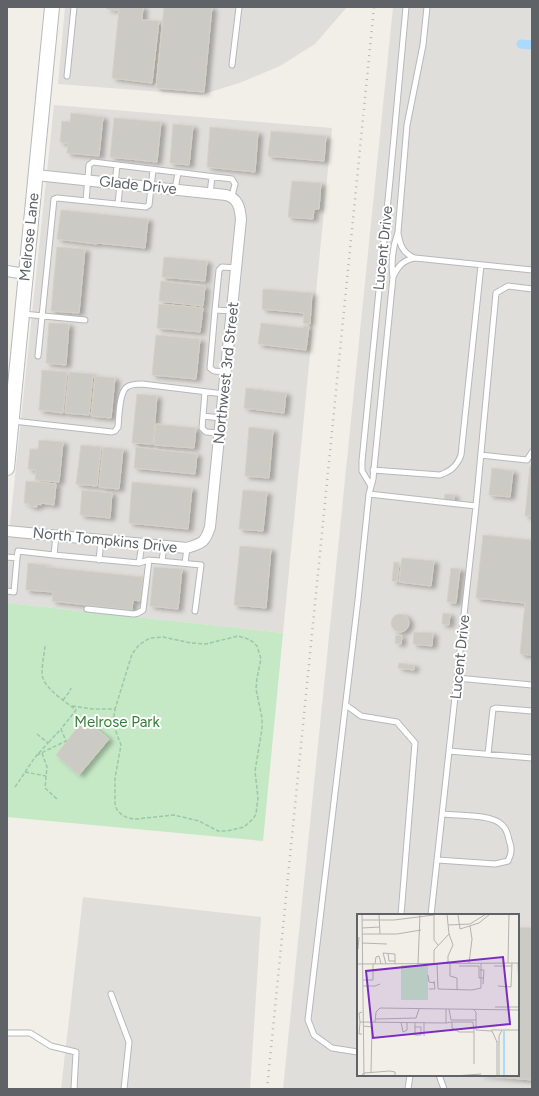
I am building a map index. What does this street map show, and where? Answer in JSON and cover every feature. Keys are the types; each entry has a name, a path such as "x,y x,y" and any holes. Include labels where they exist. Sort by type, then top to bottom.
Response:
{"street":[{"name":"Melrose Lane","path":"7,468 8,443 12,421 52,7"},
{"name":"Glade Drive","path":"36,175 210,193 234,199"},
{"name":"Northwest 3rd Street","path":"202,543 207,538 210,527 241,219 240,210 234,199"},
{"path":"7,271 25,274"},
{"name":"North Tompkins Drive","path":"7,531 187,548 202,543"}],"lane":[{"path":"67,76 74,7"},
{"path":"232,65 239,7"},
{"name":"Lucent Drive","path":"371,486 362,471 362,462 406,7"},
{"path":"357,1052 332,1048 314,1035 308,1020 373,470 393,278 392,269 395,241 398,232 407,125 423,45 427,7"},
{"path":"86,201 89,165 93,162 232,179 235,184 234,199"},
{"path":"117,165 118,204"},
{"path":"38,356 54,199 57,198 146,207 149,205 153,170"},
{"path":"175,189 178,172"},
{"path":"210,193 212,177"},
{"path":"398,232 401,246 404,251 415,258"},
{"path":"393,278 401,264 415,258 532,270"},
{"path":"373,470 440,475 448,472 458,462 481,265"},
{"path":"226,372 214,371 210,368 214,310 219,270 222,267 236,268"},
{"name":"Lucent Drive","path":"431,914 476,506 496,293 508,286 532,289"},
{"path":"214,310 232,311"},
{"path":"22,314 85,320"},
{"path":"12,421 112,432 118,427 122,393 126,387 142,384 224,394"},
{"path":"205,392 202,428 204,430 220,433"},
{"path":"203,416 221,418"},
{"path":"481,455 527,460 532,452"},
{"path":"369,494 476,506"},
{"path":"54,555 56,536"},
{"path":"98,560 101,540"},
{"path":"139,563 142,544"},
{"path":"162,561 164,546"},
{"path":"185,563 187,548"},
{"path":"7,591 14,592 18,552 139,563 149,560 185,563 200,565 195,611"},
{"path":"7,557 17,558"},
{"path":"87,609 134,614 143,610 149,560"},
{"path":"457,678 532,685"},
{"path":"346,705 361,716 397,722 415,743 401,914"},
{"path":"488,754 493,709 532,711"},
{"path":"449,751 532,758"},
{"path":"438,860 495,864 508,861 512,848 507,831 500,823 488,818 443,814"},
{"path":"111,994 129,1042 124,1089"},
{"path":"7,1033 30,1033 51,1046 76,1052 74,1089"},
{"path":"408,1089 410,1076"},
{"path":"440,1076 444,1089"}],"path":[{"path":"238,636 253,642 257,646 262,659 256,683 262,729 255,771 258,798 257,810 253,819 244,827 227,831 218,831 199,821 174,815 136,819 128,818 122,815 117,810 115,804 115,778 120,745 113,724 115,710 132,654 139,645 150,638 163,637 191,644 206,644 238,636"},
{"path":"15,787 26,769 76,710 48,687 43,677 46,646"},
{"path":"63,700 71,688"},
{"path":"72,706 115,710"},
{"path":"38,755 66,741 61,729"},
{"path":"37,734 48,744"},
{"path":"42,753 47,767 45,788 58,800"},
{"path":"25,772 46,776"}],"shaded area":[{"path":"65,7 347,7 315,44 280,66 242,82 201,95 58,84"},
{"path":"393,7 532,7 532,1089 283,1089"},
{"path":"54,105 332,128 283,633 7,603 7,552"},
{"path":"83,897 261,917 250,1089 61,1089"}],"green space":[{"name":"Melrose Park","path":"7,603 283,633 263,841 7,817"}],"building":[{"path":"107,7 143,7 142,20 159,21 152,83 112,78 119,10 107,9"},
{"path":"164,7 212,7 204,92 156,88"},
{"path":"71,113 103,117 99,156 67,153 68,143 60,142 62,121 70,122"},
{"path":"114,118 161,122 157,162 110,157"},
{"path":"173,124 193,126 189,165 170,163"},
{"path":"210,127 258,132 255,172 207,167"},
{"path":"271,131 326,136 324,161 268,156"},
{"path":"292,181 321,183 319,209 314,209 313,219 288,217"},
{"path":"61,210 148,219 145,248 57,239"},
{"path":"57,247 85,249 79,313 51,311"},
{"path":"164,257 207,261 205,281 162,277"},
{"path":"161,281 205,286 203,306 159,301"},
{"path":"263,289 312,293 310,324 303,323 304,313 262,309"},
{"path":"159,304 203,308 200,332 157,328"},
{"path":"49,323 69,324 66,365 46,363"},
{"path":"261,323 303,328 303,326 309,326 306,350 258,344"},
{"path":"156,335 200,339 196,379 152,375"},
{"path":"42,370 67,372 63,413 39,410"},
{"path":"69,372 93,374 89,415 65,413"},
{"path":"95,376 115,378 111,418 91,416"},
{"path":"246,388 286,393 284,413 244,408"},
{"path":"137,394 157,396 153,444 132,443"},
{"path":"156,424 196,428 194,448 154,445"},
{"path":"249,427 273,430 269,478 245,476"},
{"path":"39,440 63,442 59,482 35,480 36,470 28,469 30,449 38,449"},
{"path":"81,445 101,447 97,486 76,484"},
{"path":"103,447 123,449 119,489 99,487"},
{"path":"136,447 197,454 195,474 134,468"},
{"path":"530,466 532,467 532,516 525,516"},
{"path":"492,468 513,471 510,497 489,495"},
{"path":"26,481 56,484 54,505 41,503 41,505 37,504 37,507 29,506 30,504 24,503"},
{"path":"132,482 192,488 188,529 129,523"},
{"path":"82,490 112,493 110,518 80,515"},
{"path":"243,490 267,492 263,531 239,529"},
{"path":"445,494 454,495 454,501 444,500"},
{"path":"483,535 532,540 532,655 520,654 525,603 476,598"},
{"path":"240,546 271,549 266,608 234,605"},
{"path":"402,558 434,561 431,586 399,582"},
{"path":"394,562 399,563 397,582 392,581"},
{"path":"28,563 46,565 46,567 143,577 140,601 133,600 132,610 52,601 53,592 26,590"},
{"path":"154,567 182,569 178,609 150,606"},
{"path":"451,568 460,569 456,603 447,602"},
{"path":"443,613 450,614 449,625 442,624"},
{"path":"396,614 404,614 409,619 407,630 404,632 396,632 391,627 391,619"},
{"path":"414,632 433,633 432,646 413,644"},
{"path":"396,635 402,636 401,644 395,643"},
{"path":"399,663 414,665 414,670 398,668"},
{"path":"84,719 109,739 79,775 56,755"},
{"path":"519,927 532,928 532,1080 490,1076 519,1076"}],"waterway":[{"path":"521,44 532,45"}],"railway":[{"path":"267,1089 374,7"}]}
